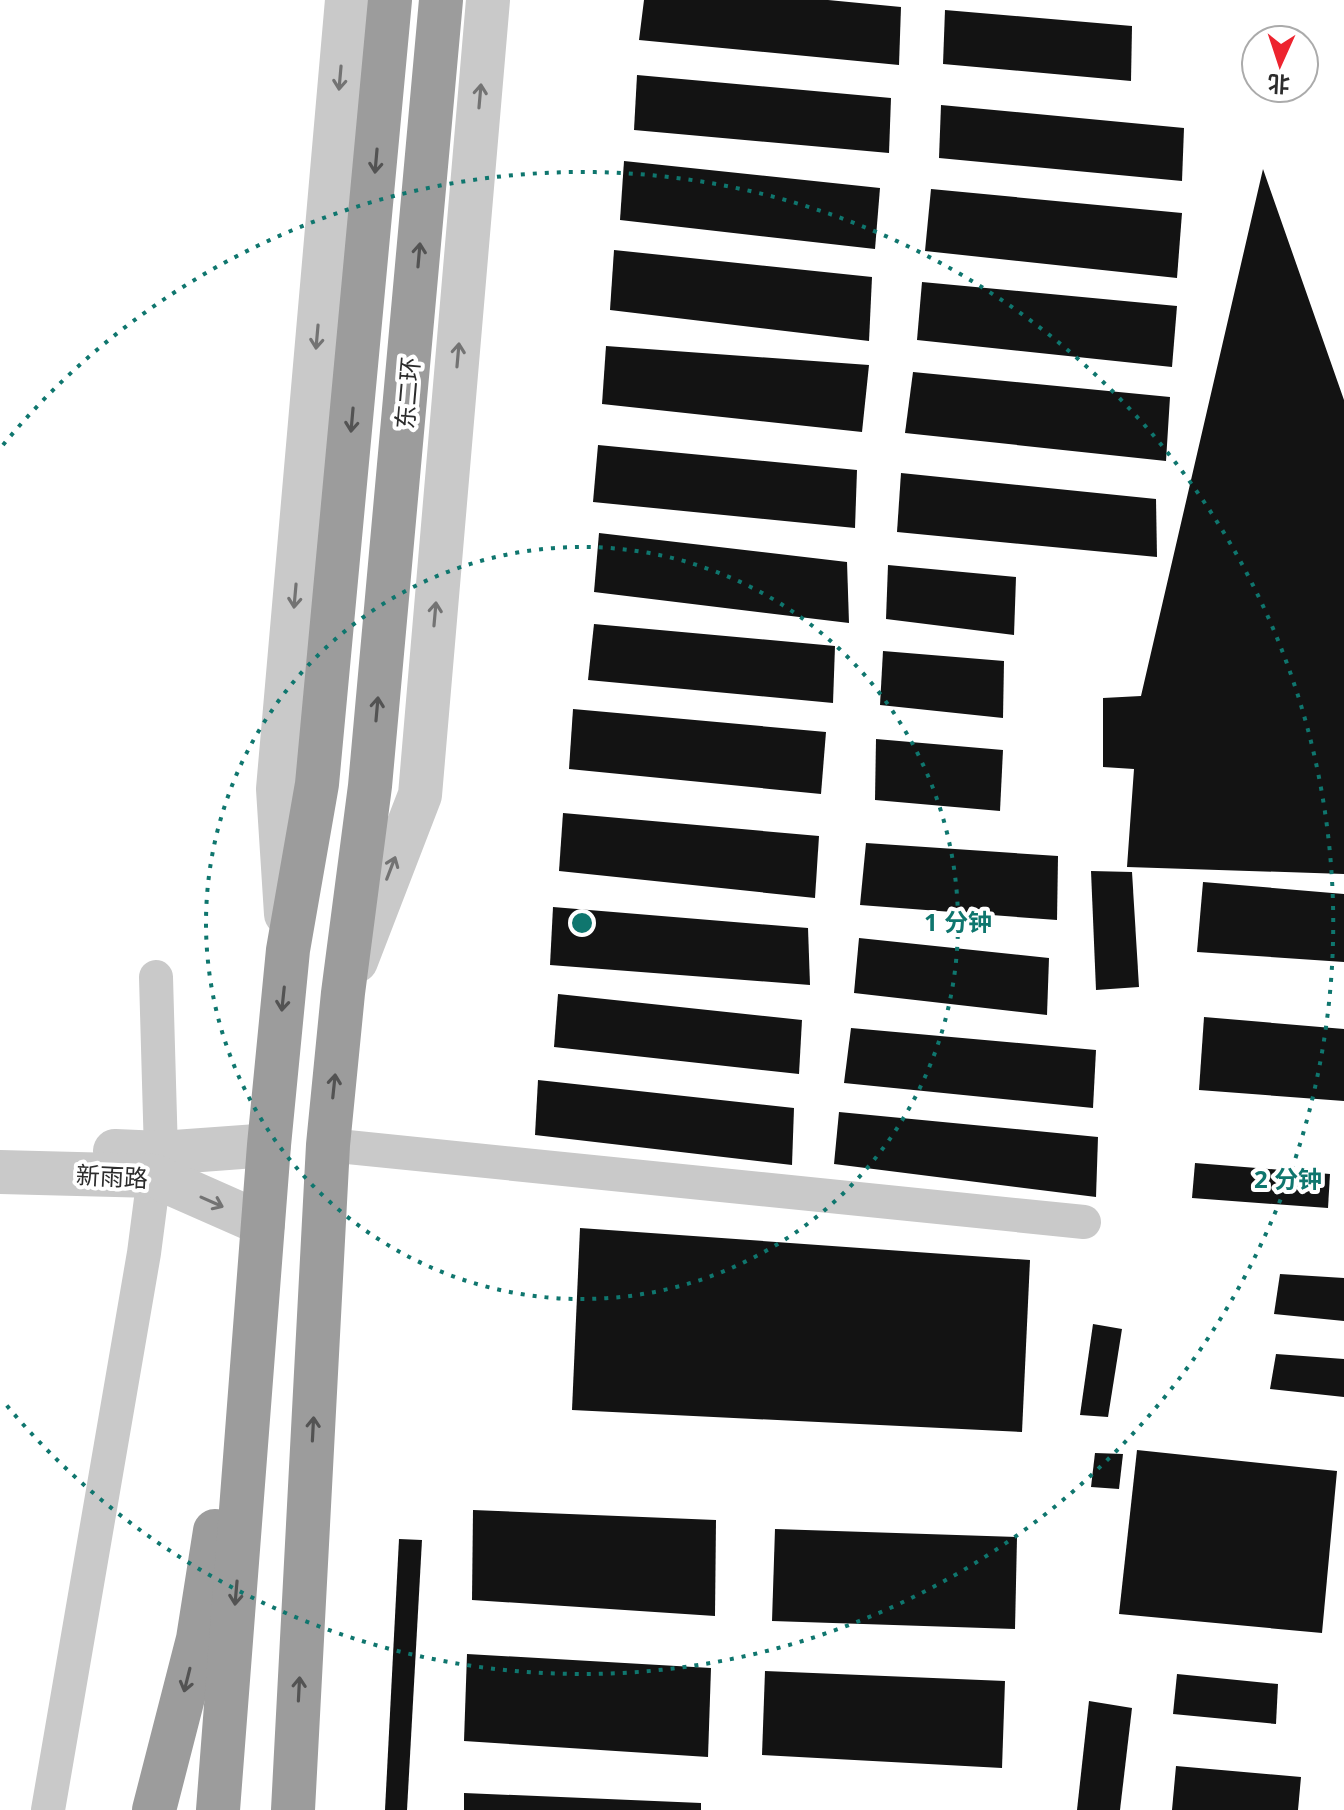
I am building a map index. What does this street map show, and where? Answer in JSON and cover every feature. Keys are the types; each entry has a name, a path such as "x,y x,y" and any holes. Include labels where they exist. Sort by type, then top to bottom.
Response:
{"highway":[{"path":"218,1810 269,1145 288,950 317,784 390,0"},
{"name":"东二环","path":"293,1810 328,1145 343,993 370,786 441,0"},
{"path":"154,1810 198,1639 262,1234"}],"street":[{"path":"288,950 278,789 347,0"},
{"path":"343,993 420,795 488,0"},
{"path":"48,1810 157,1164 156,977"},
{"name":"新雨路","path":"0,1172 157,1164 269,1145"},
{"path":"328,1145 1084,1222"},
{"name":"新雨路","path":"0,1149 157,1164 262,1234"}],"building":[{"path":"644,0 828,0 901,7 899,65 639,40"},
{"path":"945,10 1132,26 1131,81 943,64"},
{"path":"637,75 891,98 889,153 634,130"},
{"path":"941,105 1184,128 1182,181 939,158"},
{"path":"624,161 880,188 875,249 620,220"},
{"path":"1263,169 1344,400 1344,874 1127,867 1134,769 1103,767 1103,698 1141,696"},
{"path":"931,189 1182,213 1177,278 925,251"},
{"path":"614,250 872,277 869,341 610,310"},
{"path":"922,282 1177,306 1172,367 917,340"},
{"path":"606,346 869,365 862,432 602,404"},
{"path":"913,372 1170,397 1166,461 905,433"},
{"path":"598,445 857,470 855,528 593,502"},
{"path":"901,473 1156,499 1157,557 897,532"},
{"path":"599,533 847,562 849,623 594,592"},
{"path":"888,565 1016,577 1014,635 886,619"},
{"path":"594,624 835,646 833,703 588,680"},
{"path":"883,651 1004,661 1003,718 880,705"},
{"path":"573,709 826,732 821,794 569,769"},
{"path":"876,739 1003,750 1000,811 875,800"},
{"path":"563,813 819,836 815,898 559,871"},
{"path":"866,843 1058,856 1057,920 860,905"},
{"path":"1091,871 1132,872 1139,987 1096,990"},
{"path":"1203,882 1344,894 1344,962 1197,952"},
{"path":"553,907 808,928 810,985 550,965"},
{"path":"859,938 1049,958 1047,1015 854,993"},
{"path":"558,994 802,1020 799,1074 554,1047"},
{"path":"1204,1017 1344,1029 1344,1101 1199,1090"},
{"path":"851,1028 1096,1050 1093,1108 844,1083"},
{"path":"538,1080 794,1108 792,1165 535,1135"},
{"path":"839,1112 1098,1137 1096,1197 834,1164"},
{"path":"1195,1163 1330,1174 1328,1208 1192,1198"},
{"path":"580,1228 1030,1260 1022,1432 572,1410"},
{"path":"1280,1274 1344,1278 1344,1321 1274,1314"},
{"path":"1093,1324 1122,1329 1108,1417 1080,1415"},
{"path":"1276,1354 1344,1359 1344,1397 1270,1389"},
{"path":"1137,1450 1337,1471 1322,1633 1119,1614"},
{"path":"1095,1453 1123,1454 1119,1489 1091,1487"},
{"path":"473,1510 716,1520 715,1616 472,1600"},
{"path":"775,1529 1017,1537 1015,1629 772,1621"},
{"path":"399,1539 422,1540 407,1810 385,1810"},
{"path":"467,1654 711,1668 708,1757 464,1741"},
{"path":"765,1671 1005,1681 1002,1768 762,1755"},
{"path":"1177,1674 1278,1684 1276,1724 1173,1714"},
{"path":"1089,1701 1132,1708 1120,1810 1077,1810"},
{"path":"1176,1766 1301,1777 1298,1810 1172,1810"},
{"path":"464,1793 701,1803 701,1810 464,1810"}]}
